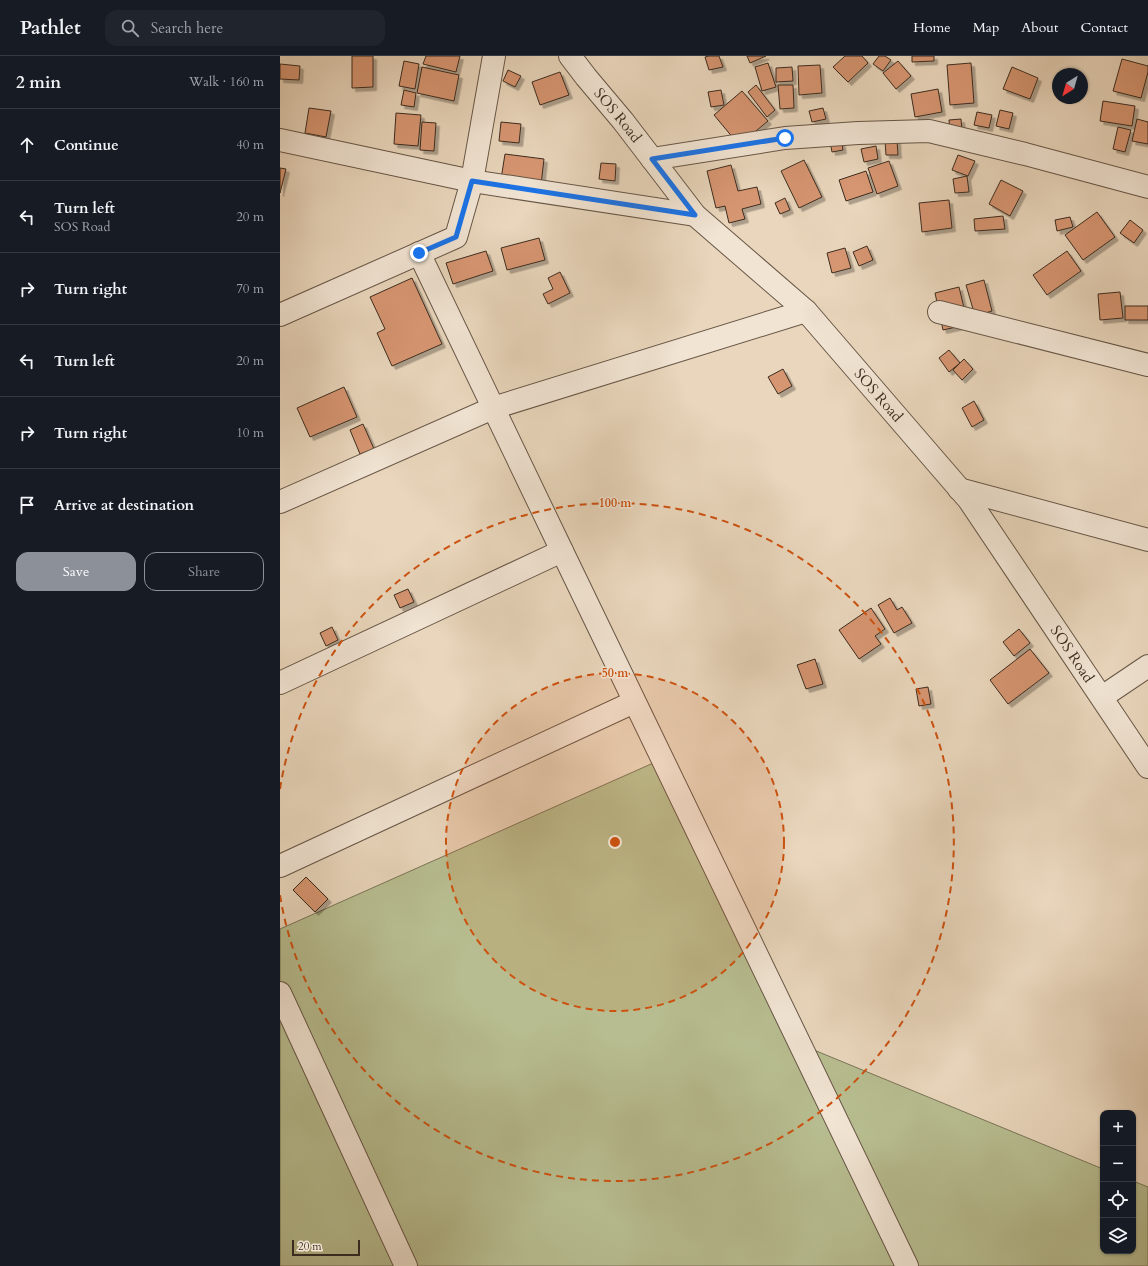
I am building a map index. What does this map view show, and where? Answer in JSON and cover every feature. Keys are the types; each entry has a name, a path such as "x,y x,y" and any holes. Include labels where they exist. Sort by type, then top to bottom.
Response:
{"street":[{"path":"280,314 456,237 472,181 494,56"},
{"name":"SOS Road","path":"570,56 624,121 695,215 806,311 969,500 1148,767"},
{"path":"652,159 785,138 858,132 929,131 1025,154 1148,187"},
{"path":"280,140 472,181 695,215"},
{"path":"419,253 907,1266"},
{"path":"280,502 493,408 806,311"},
{"path":"939,312 1148,364"},
{"path":"959,489 1148,540"},
{"path":"280,683 562,551"},
{"path":"1102,697 1148,666"},
{"path":"280,866 634,702"},
{"path":"280,994 406,1266"}],"green space":[{"path":"669,756 792,1041 1100,1168 1100,1254 1136,1254 1136,1182 1148,1187 1148,1266 280,1266 280,929"}],"building":[{"path":"352,56 373,56 373,87 352,88"},
{"path":"426,56 460,56 456,72 423,64"},
{"path":"719,56 723,67 709,70 705,57"},
{"path":"747,56 766,56 750,63"},
{"path":"845,56 862,56 868,63 848,82 833,67"},
{"path":"879,56 885,56 891,60 883,71 873,64"},
{"path":"912,56 934,56 934,61 912,62"},
{"path":"1122,59 1148,66 1148,72 1141,98 1113,91"},
{"path":"404,61 419,64 415,89 399,86"},
{"path":"898,61 911,76 896,89 883,73"},
{"path":"768,63 776,87 762,91 755,67"},
{"path":"971,63 974,103 950,105 947,65"},
{"path":"280,64 300,66 299,80 280,79"},
{"path":"820,65 822,93 799,95 798,66"},
{"path":"422,67 459,75 454,101 417,93"},
{"path":"792,67 793,81 776,82 776,68"},
{"path":"1012,67 1038,78 1030,99 1003,89"},
{"path":"508,70 521,76 515,87 503,81"},
{"path":"560,72 569,95 540,105 532,82"},
{"path":"756,85 775,110 767,117 748,92"},
{"path":"778,85 793,85 794,108 780,109"},
{"path":"938,89 942,112 915,117 911,94"},
{"path":"404,90 416,93 414,107 401,105"},
{"path":"721,90 724,105 711,107 708,92"},
{"path":"742,91 768,121 739,145 714,115"},
{"path":"1103,101 1135,106 1132,126 1100,121"},
{"path":"309,108 331,111 326,137 305,133"},
{"path":"823,108 826,119 812,122 809,111"},
{"path":"1000,110 1013,113 1009,129 996,126"},
{"path":"977,112 992,115 989,128 974,125"},
{"path":"396,113 421,115 418,146 394,144"},
{"path":"961,119 962,132 950,133 949,120"},
{"path":"1137,119 1148,122 1148,144 1132,141"},
{"path":"422,122 436,123 434,151 420,150"},
{"path":"501,122 521,124 519,143 499,141"},
{"path":"1118,127 1131,130 1125,152 1113,149"},
{"path":"841,139 843,150 832,152 830,141"},
{"path":"897,140 898,155 886,155 885,141"},
{"path":"876,146 878,159 864,162 861,149"},
{"path":"505,154 544,159 541,185 501,179"},
{"path":"958,155 975,161 968,176 952,170"},
{"path":"804,160 822,197 799,208 781,171"},
{"path":"889,161 898,186 877,194 868,168"},
{"path":"601,163 616,164 615,181 599,179"},
{"path":"731,165 738,191 757,187 761,204 742,209 745,219 729,223 725,206 716,208 707,171"},
{"path":"280,168 286,169 280,193"},
{"path":"866,171 873,192 846,201 839,180"},
{"path":"967,176 969,192 955,193 953,179"},
{"path":"1001,180 1023,191 1010,216 989,204"},
{"path":"785,198 790,210 780,214 775,203"},
{"path":"949,200 952,228 922,232 919,203"},
{"path":"1097,212 1115,237 1083,260 1065,235"},
{"path":"1003,216 1005,229 975,231 974,219"},
{"path":"1070,217 1073,227 1057,231 1055,220"},
{"path":"1130,220 1143,230 1134,243 1120,233"},
{"path":"539,238 545,260 507,270 501,248"},
{"path":"867,246 873,260 859,266 853,252"},
{"path":"845,248 851,268 832,273 827,253"},
{"path":"486,251 493,271 453,284 446,263"},
{"path":"1067,251 1081,271 1047,295 1033,275"},
{"path":"560,272 570,293 548,304 543,294 553,289 548,278"},
{"path":"412,278 442,344 392,366 377,333 385,329 370,297"},
{"path":"984,280 992,311 975,316 966,285"},
{"path":"959,287 965,312 974,323 943,330 935,293"},
{"path":"1120,292 1123,318 1100,320 1098,294"},
{"path":"1125,306 1148,306 1148,320 1125,320"},
{"path":"949,350 960,363 949,372 939,358"},
{"path":"964,359 973,369 962,380 953,370"},
{"path":"783,369 792,386 778,394 768,377"},
{"path":"344,387 357,417 310,437 297,408"},
{"path":"974,401 984,420 972,427 962,408"},
{"path":"363,424 374,449 360,454 350,430"},
{"path":"408,589 414,602 400,608 394,595"},
{"path":"890,598 897,610 902,607 912,623 894,633 878,605"},
{"path":"871,608 885,629 875,636 881,644 859,659 839,630"},
{"path":"332,627 338,640 326,646 320,633"},
{"path":"1019,629 1030,643 1014,656 1003,642"},
{"path":"1030,649 1049,673 1008,704 990,680"},
{"path":"815,659 823,684 806,689 797,665"},
{"path":"928,687 931,704 919,706 916,689"},
{"path":"306,877 328,899 315,912 293,890"}],"route":[{"path":"419,253 456,237 472,181 695,215 652,159 785,138"}]}
